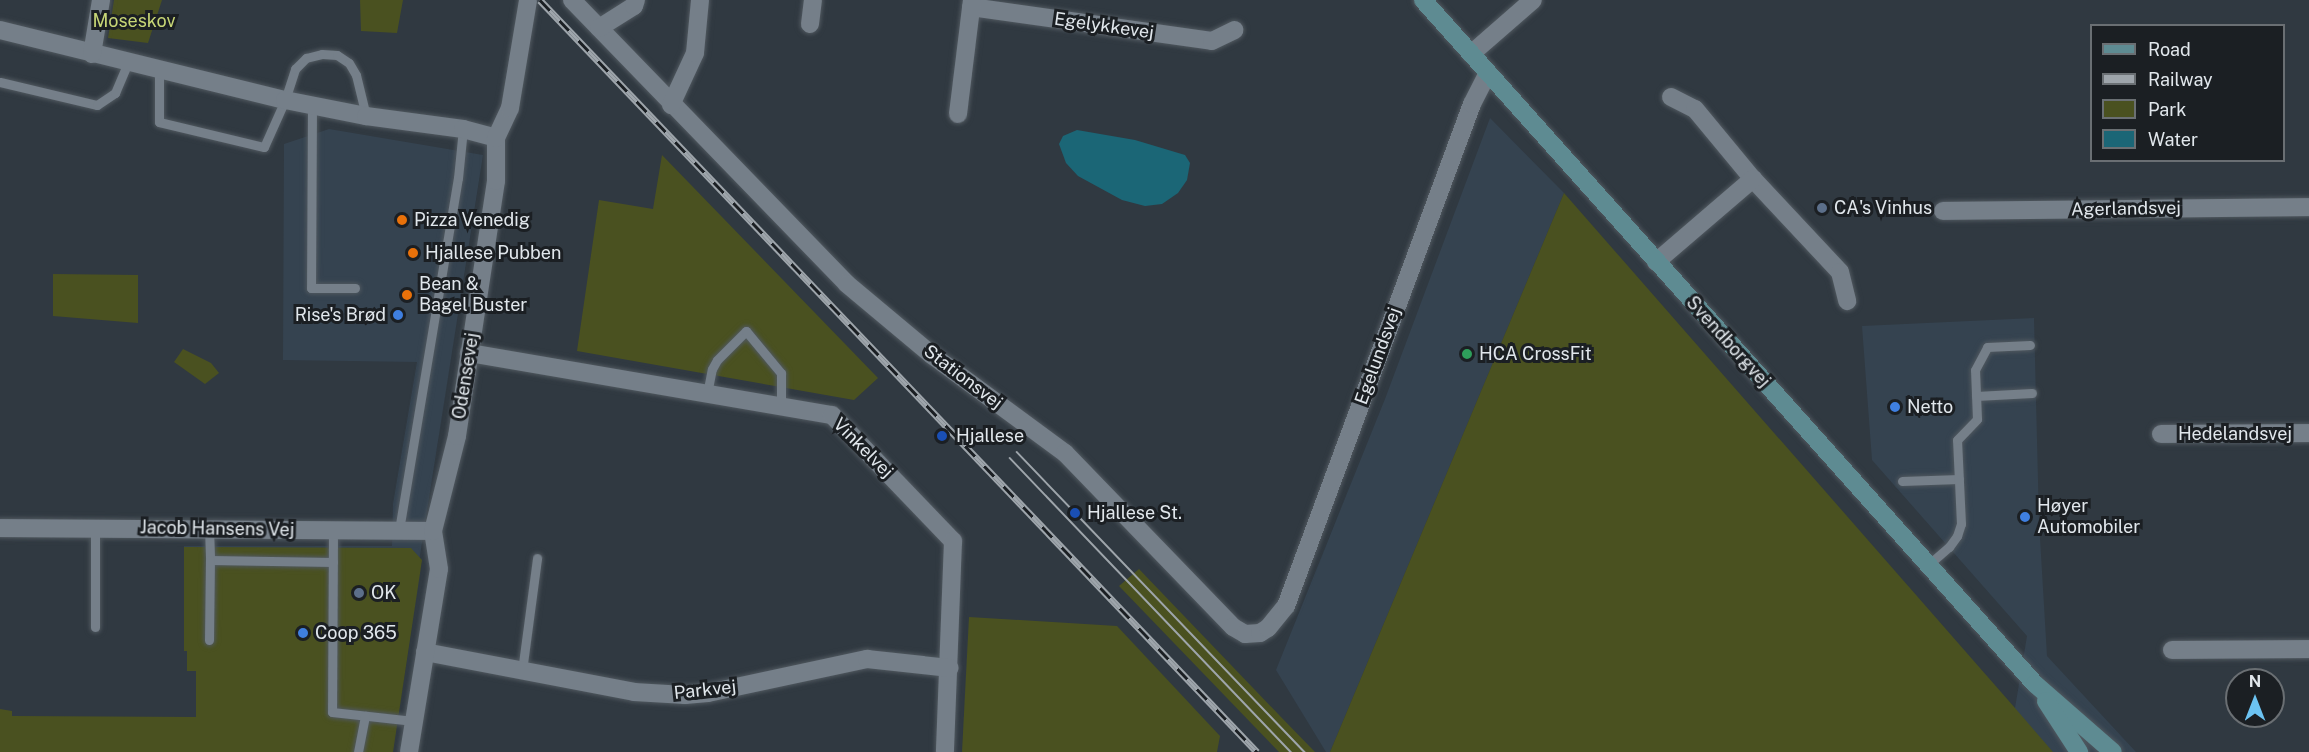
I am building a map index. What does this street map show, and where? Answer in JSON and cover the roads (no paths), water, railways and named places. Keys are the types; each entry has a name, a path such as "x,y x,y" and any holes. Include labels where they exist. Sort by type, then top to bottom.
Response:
{"main road":[{"name":"Svendborgvej","path":"1423,0 2035,684 2113,752"},
{"name":"Svendborgvej","path":"2035,684 2079,752"}],"street":[{"path":"92,54 101,0"},
{"name":"Odensevej","path":"409,752 439,568 433,531 457,436 496,182 496,138 510,108 528,0"},
{"name":"Stationsvej","path":"572,0 847,284 932,355 1065,453 1233,627 1245,634 1260,633"},
{"path":"599,28 634,6 636,0"},
{"path":"672,105 695,53 700,0"},
{"path":"810,24 813,0"},
{"path":"1471,54 1533,0"},
{"name":"Egelykkevej","path":"958,114 972,4 1212,41 1235,30"},
{"path":"0,30 285,100 366,116 463,129 496,138"},
{"name":"Egelundsvej","path":"1260,633 1276,621 1286,606 1472,104 1488,73"},
{"path":"1671,97 1695,109 1753,179 1840,272 1847,301"},
{"path":"1656,262 1753,179"},
{"name":"Agerlandsvej","path":"1943,211 2309,207"},
{"name":"Vinkelvej","path":"469,353 832,416 953,541 950,668 945,752"},
{"name":"Hedelandsvej","path":"2161,434 2309,433"},
{"name":"Jacob Hansens Vej","path":"0,528 433,531"},
{"path":"2172,650 2309,649"},
{"name":"Parkvej","path":"425,652 634,692 685,695 718,691 833,664 867,659 950,668"}],"lane":[{"path":"159,70 159,122 264,147 285,100 295,69 306,58 322,54 337,55 349,63 356,75 366,116"},
{"path":"0,82 97,105 115,93 128,63"},
{"path":"312,105 311,288 355,288"},
{"path":"399,530 458,178 463,129"},
{"path":"707,394 712,369 717,360 746,331 781,373 781,406"},
{"path":"1928,565 1957,536 1961,524 1957,440 1977,419 1975,369 1987,347 2031,345"},
{"path":"1976,396 2032,393"},
{"path":"1902,481 1959,478"},
{"path":"95,528 95,627"},
{"path":"209,528 209,640"},
{"path":"333,530 332,712 414,721"},
{"path":"522,670 537,558"},
{"path":"210,560 333,562"},
{"path":"358,752 365,716"}],"water":[{"path":"1077,130 1135,140 1185,155 1190,163 1187,180 1178,193 1162,204 1145,206 1122,200 1078,176 1066,163 1059,144 1063,136"}],"tram line":[{"path":"1017,452 1305,752"},
{"path":"1010,458 1291,752"}],"railway":[{"path":"540,0 1257,752"}],"place":[{"name":"CA's Vinhus","path":"1822,208"},
{"name":"Pizza Venedig","path":"402,220"},
{"name":"Hjallese Pubben","path":"413,253"},
{"name":"Bean & Bagel Buster","path":"407,295"},
{"name":"Rise's Brød","path":"398,315"},
{"name":"HCA CrossFit","path":"1467,354"},
{"name":"Netto","path":"1895,407"},
{"name":"Hjallese","path":"942,436"},
{"name":"Hjallese St.","path":"1075,513"},
{"name":"Høyer Automobiler","path":"2025,517"},
{"name":"OK","path":"359,593"},
{"name":"Coop 365","path":"303,633"}],"park label":[{"name":"Moseskov","path":"134,21"}]}
